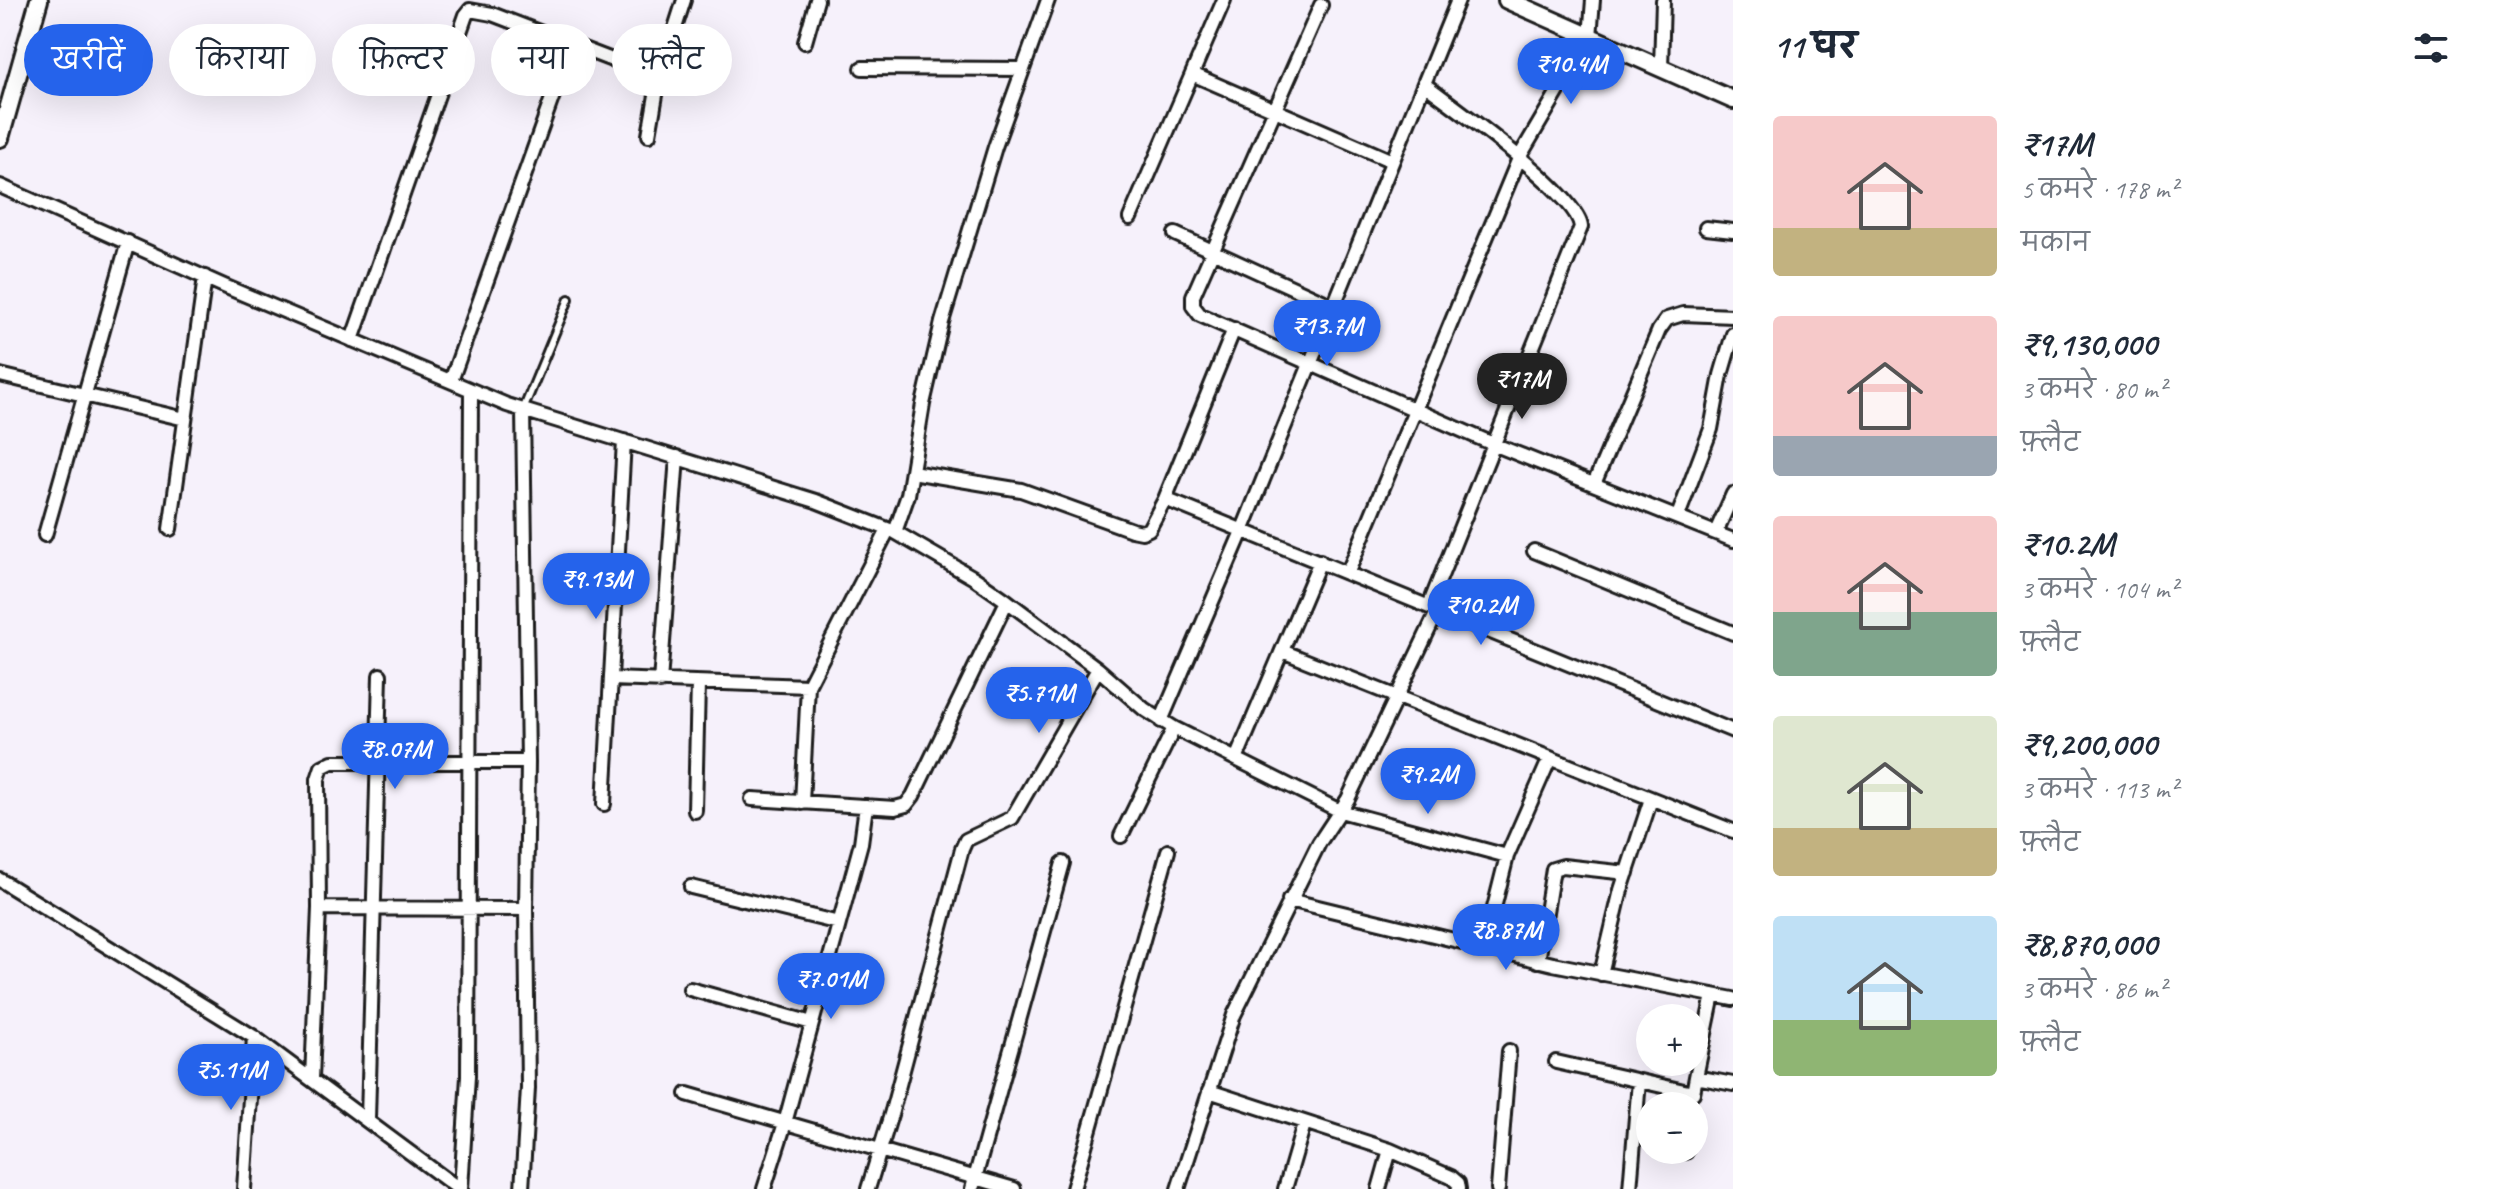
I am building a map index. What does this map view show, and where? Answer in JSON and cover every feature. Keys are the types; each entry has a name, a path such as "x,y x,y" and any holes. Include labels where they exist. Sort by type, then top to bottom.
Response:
{"street":[{"path":"0,138 39,0"},
{"path":"492,14 497,0"},
{"path":"676,24 684,0"},
{"path":"805,42 817,0"},
{"path":"802,803 808,686 908,495 923,404 942,322 995,147 1048,0"},
{"path":"1130,218 1224,0"},
{"path":"1161,721 1243,529 1458,0"},
{"path":"1507,0 1733,100"},
{"path":"1348,572 1520,156 1590,37 1593,0"},
{"path":"1661,68 1663,0"},
{"path":"1321,5 1193,296 1193,306 1200,315 1493,444 1733,540"},
{"path":"352,340 466,15 470,10 517,24"},
{"path":"862,68 1023,69"},
{"path":"1192,74 1392,161"},
{"path":"1178,1189 1234,1015 1289,900 1340,811 1396,697 1434,608 1493,444 1581,227 1577,213 1520,156 1424,84"},
{"path":"451,381 553,96"},
{"path":"649,135 656,96"},
{"path":"0,186 471,390 523,410 816,501 891,531 974,578 1174,728 1340,811 1507,856"},
{"path":"1706,228 1733,231"},
{"path":"1175,234 1214,249 1333,306"},
{"path":"45,535 128,242"},
{"path":"170,529 205,277"},
{"path":"1594,484 1659,330 1667,319 1683,314 1733,316"},
{"path":"912,472 1021,490 1142,532 1149,529 1165,499 1234,329"},
{"path":"1678,516 1711,429 1721,375 1733,334"},
{"path":"0,375 185,419"},
{"path":"460,1189 468,1076 471,390"},
{"path":"522,1189 528,1088 528,762 523,410"},
{"path":"604,804 624,441"},
{"path":"660,682 677,457"},
{"path":"1716,532 1733,494"},
{"path":"1165,499 1733,731"},
{"path":"1534,551 1733,633"},
{"path":"1236,759 1320,561"},
{"path":"752,799 895,808 906,805 1007,601"},
{"path":"1282,651 1733,831"},
{"path":"868,1189 962,849 966,840 1012,818 1098,669"},
{"path":"368,1119 380,675"},
{"path":"611,679 808,686"},
{"path":"695,811 698,683"},
{"path":"1121,836 1174,728"},
{"path":"1484,948 1507,856 1550,758"},
{"path":"312,1079 319,908 318,779 322,767 332,762 528,762"},
{"path":"1601,974 1627,873 1651,799"},
{"path":"764,1189 785,1123 861,843 866,806"},
{"path":"1073,1189 1168,851"},
{"path":"974,1184 1063,863"},
{"path":"1538,961 1553,869 1563,866 1627,873"},
{"path":"0,880 254,1037 460,1189"},
{"path":"691,887 839,923"},
{"path":"1289,900 1538,961 1733,999"},
{"path":"319,908 526,909"},
{"path":"690,989 812,1023"},
{"path":"1693,1092 1713,995"},
{"path":"244,1189 254,1037"},
{"path":"1498,1189 1509,1051"},
{"path":"1556,1062 1639,1081 1670,1092"},
{"path":"1696,1077 1733,1084"},
{"path":"1630,1189 1639,1081"},
{"path":"1209,1091 1390,1150 1451,1177 1458,1183 1459,1189"},
{"path":"687,1094 880,1151 974,1184 1014,1189"},
{"path":"1285,1189 1304,1124"},
{"path":"1379,1189 1390,1150"}],"lane":[{"path":"523,410 569,299"}]}
